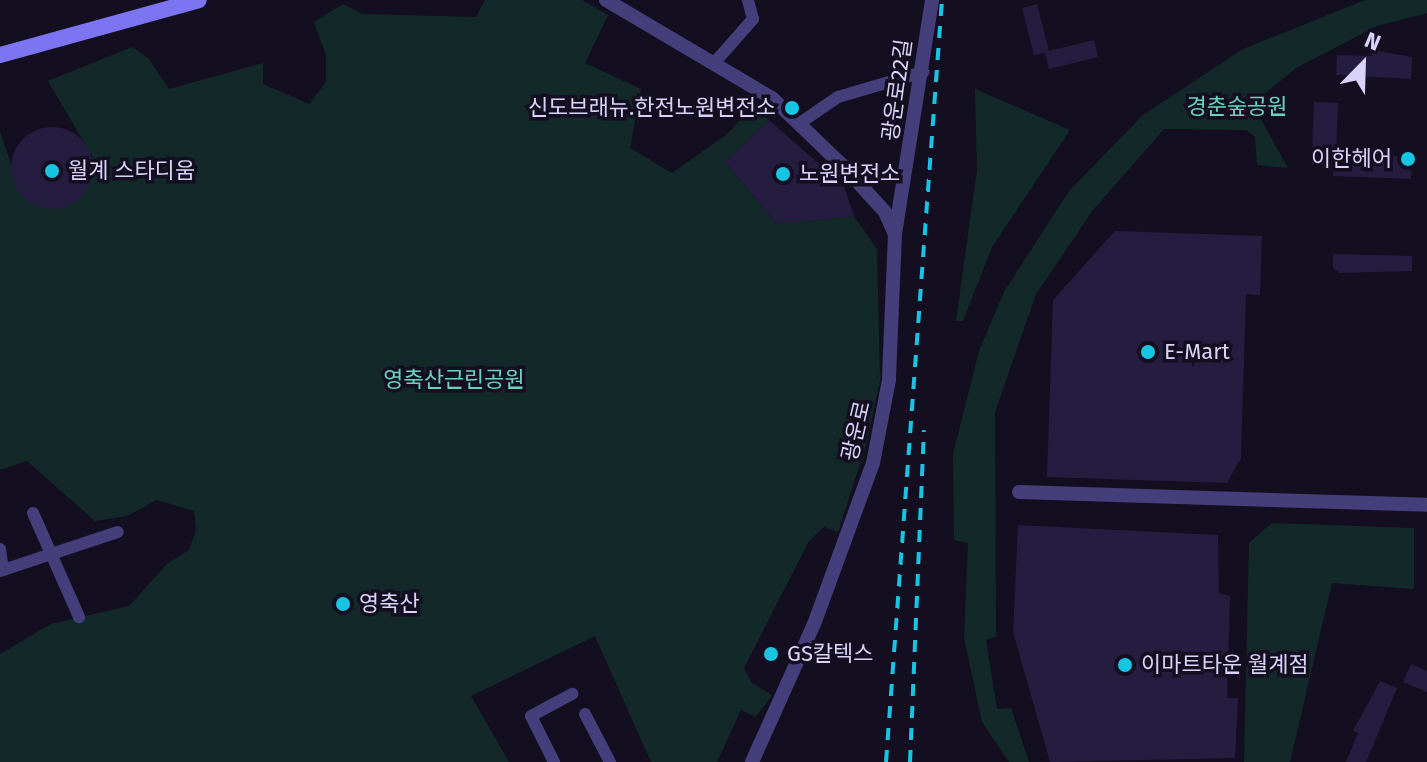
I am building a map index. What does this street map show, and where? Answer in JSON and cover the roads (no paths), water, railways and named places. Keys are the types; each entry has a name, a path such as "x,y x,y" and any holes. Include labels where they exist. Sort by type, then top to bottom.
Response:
{"main road":[{"path":"0,55 199,0"}],"street":[{"path":"606,0 716,61 800,123 885,212 895,234"},
{"path":"716,61 753,19 748,0"},
{"name":"광운로22길","path":"895,234 932,0"},
{"path":"800,123 838,97 923,72"},
{"name":"광운로","path":"752,762 814,624 873,463 889,380 895,234"},
{"path":"1019,492 1427,505"},
{"path":"33,513 48,555 58,559 79,617"},
{"path":"0,549 1,571 118,532"},
{"path":"554,762 531,716 572,694"},
{"path":"585,714 610,762"}],"railway":[{"path":"886,762 942,0"},
{"path":"910,762 924,430"}],"place":[{"name":"신도브래뉴.한전노원변전소","path":"792,108"},
{"name":"이한헤어","path":"1408,159"},
{"name":"월계 스타디움","path":"52,171"},
{"name":"노원변전소","path":"783,174"},
{"name":"E-Mart","path":"1148,352"},
{"name":"영축산","path":"343,604"},
{"name":"GS칼텍스","path":"771,654"},
{"name":"이마트타운 월계점","path":"1125,665"}],"park label":[{"name":"경춘숲공원","path":"1237,107"},
{"name":"영축산근린공원","path":"454,380"}]}
